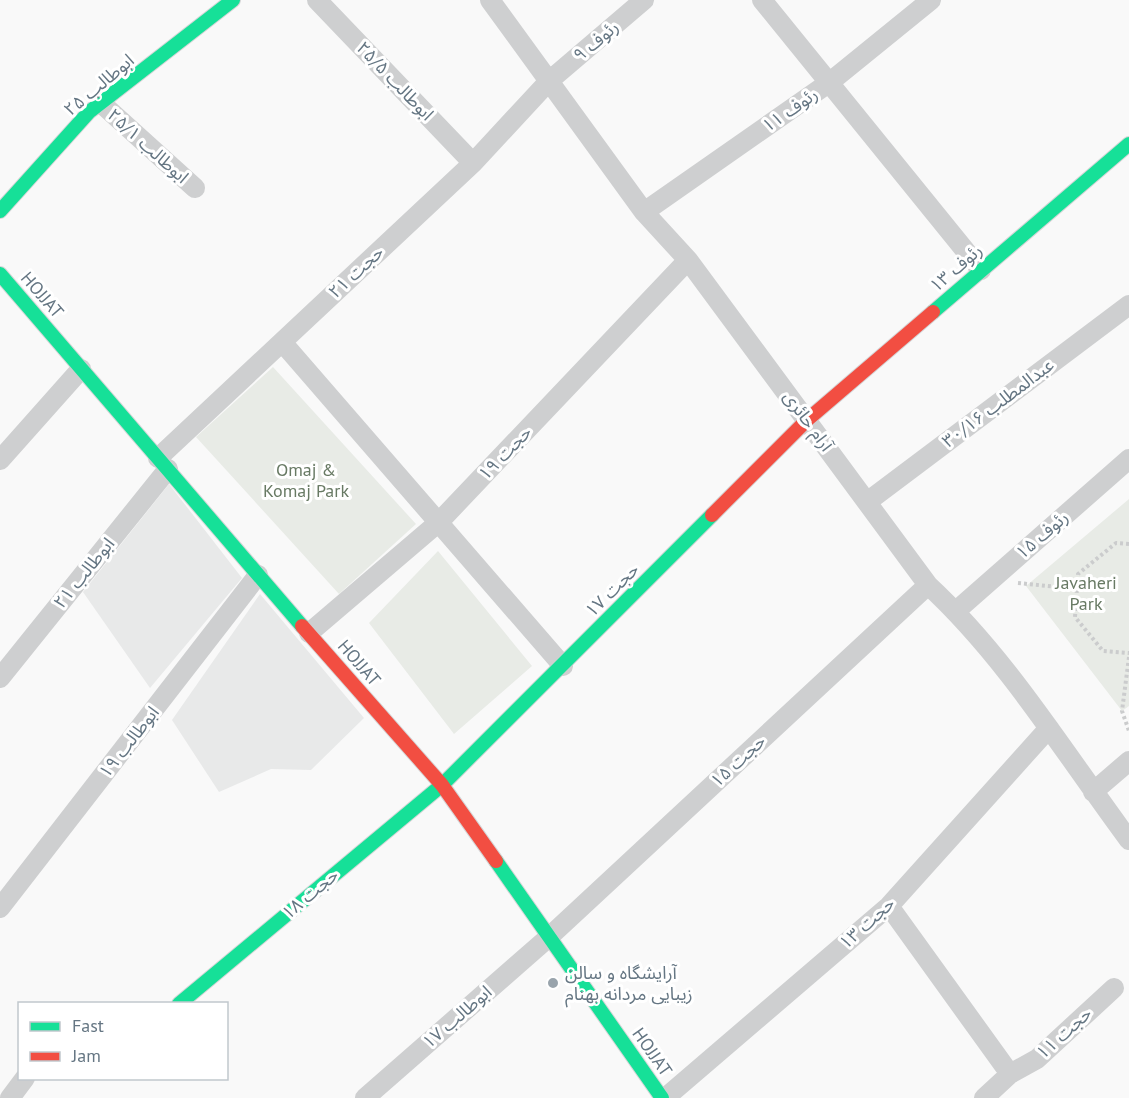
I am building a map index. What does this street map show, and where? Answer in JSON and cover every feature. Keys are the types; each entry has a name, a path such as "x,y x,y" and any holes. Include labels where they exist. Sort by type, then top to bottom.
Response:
{"street":[{"name":"ابوطالب ۲۵","path":"0,211 90,112 234,0"},
{"name":"ابوطالب ۲۵/۵","path":"316,0 473,163"},
{"name":"آرام حائری","path":"490,0 644,212 688,260 928,585 956,611 1049,728 1129,840"},
{"name":"رئوف ۹","path":"549,81 644,0"},
{"path":"762,0 981,270"},
{"name":"رئوف ۱۱","path":"644,212 830,82 931,0"},
{"name":"حجت ۲۱","path":"163,463 282,342 473,163 549,81"},
{"name":"ابوطالب ۲۵/۱","path":"101,103 195,188"},
{"name":"رئوف ۱۳","path":"807,420 1129,144"},
{"name":"حجت ۱۹","path":"309,633 439,522 688,260"},
{"name":"HOJJAT","path":"0,274 258,575 442,784 663,1098"},
{"name":"عبدالمطلب ۳۰/۱۶","path":"867,502 1129,305"},
{"path":"282,342 563,666"},
{"path":"0,460 81,369"},
{"name":"حجت ۱۷","path":"442,784 563,666 807,420"},
{"name":"رئوف ۱۵","path":"956,611 1129,459"},
{"name":"ابوطالب ۲۱","path":"0,678 163,463"},
{"name":"ابوطالب ۱۹","path":"0,908 258,575"},
{"name":"حجت ۱۵","path":"549,937 928,585"},
{"name":"حجت ۱۳","path":"663,1098 889,906 1049,728"},
{"path":"1093,792 1129,761"},
{"name":"حجت ۱۸","path":"181,1002 442,784"},
{"path":"889,906 1010,1074"},
{"name":"ابوطالب ۱۷","path":"364,1098 549,937"},
{"name":"حجت ۱۱","path":"984,1098 1010,1074 1037,1059 1114,988"},
{"path":"10,1098 24,1080"}],"path":[{"path":"1129,544 1116,543 1078,574 1075,617 1103,651 1129,655 1122,711 1129,731"},
{"path":"995,576 1026,586 1077,588"}],"shaded area":[{"path":"169,484 242,578 150,688 83,592"},
{"path":"260,594 364,718 311,770 271,769 219,792 172,720"}],"green space":[{"name":"Omaj & Komaj Park","path":"273,367 416,524 339,594 196,437"},
{"name":"Javaheri Park","path":"1129,499 1129,706 1122,711 1026,586"},
{"path":"438,551 532,666 454,734 369,623"}],"traffic: fast":[{"path":"0,211 89,112 233,0"},
{"path":"933,312 1129,144"},
{"path":"0,274 302,626"},
{"path":"181,1002 442,785 712,515"},
{"path":"496,861 662,1098"}],"traffic: jam":[{"path":"712,515 807,420 933,312"},
{"path":"302,626 442,785 496,861"}],"place":[{"name":"آرایشگاه و سالن زیبایی مردانه بهنام","path":"553,983"}]}
